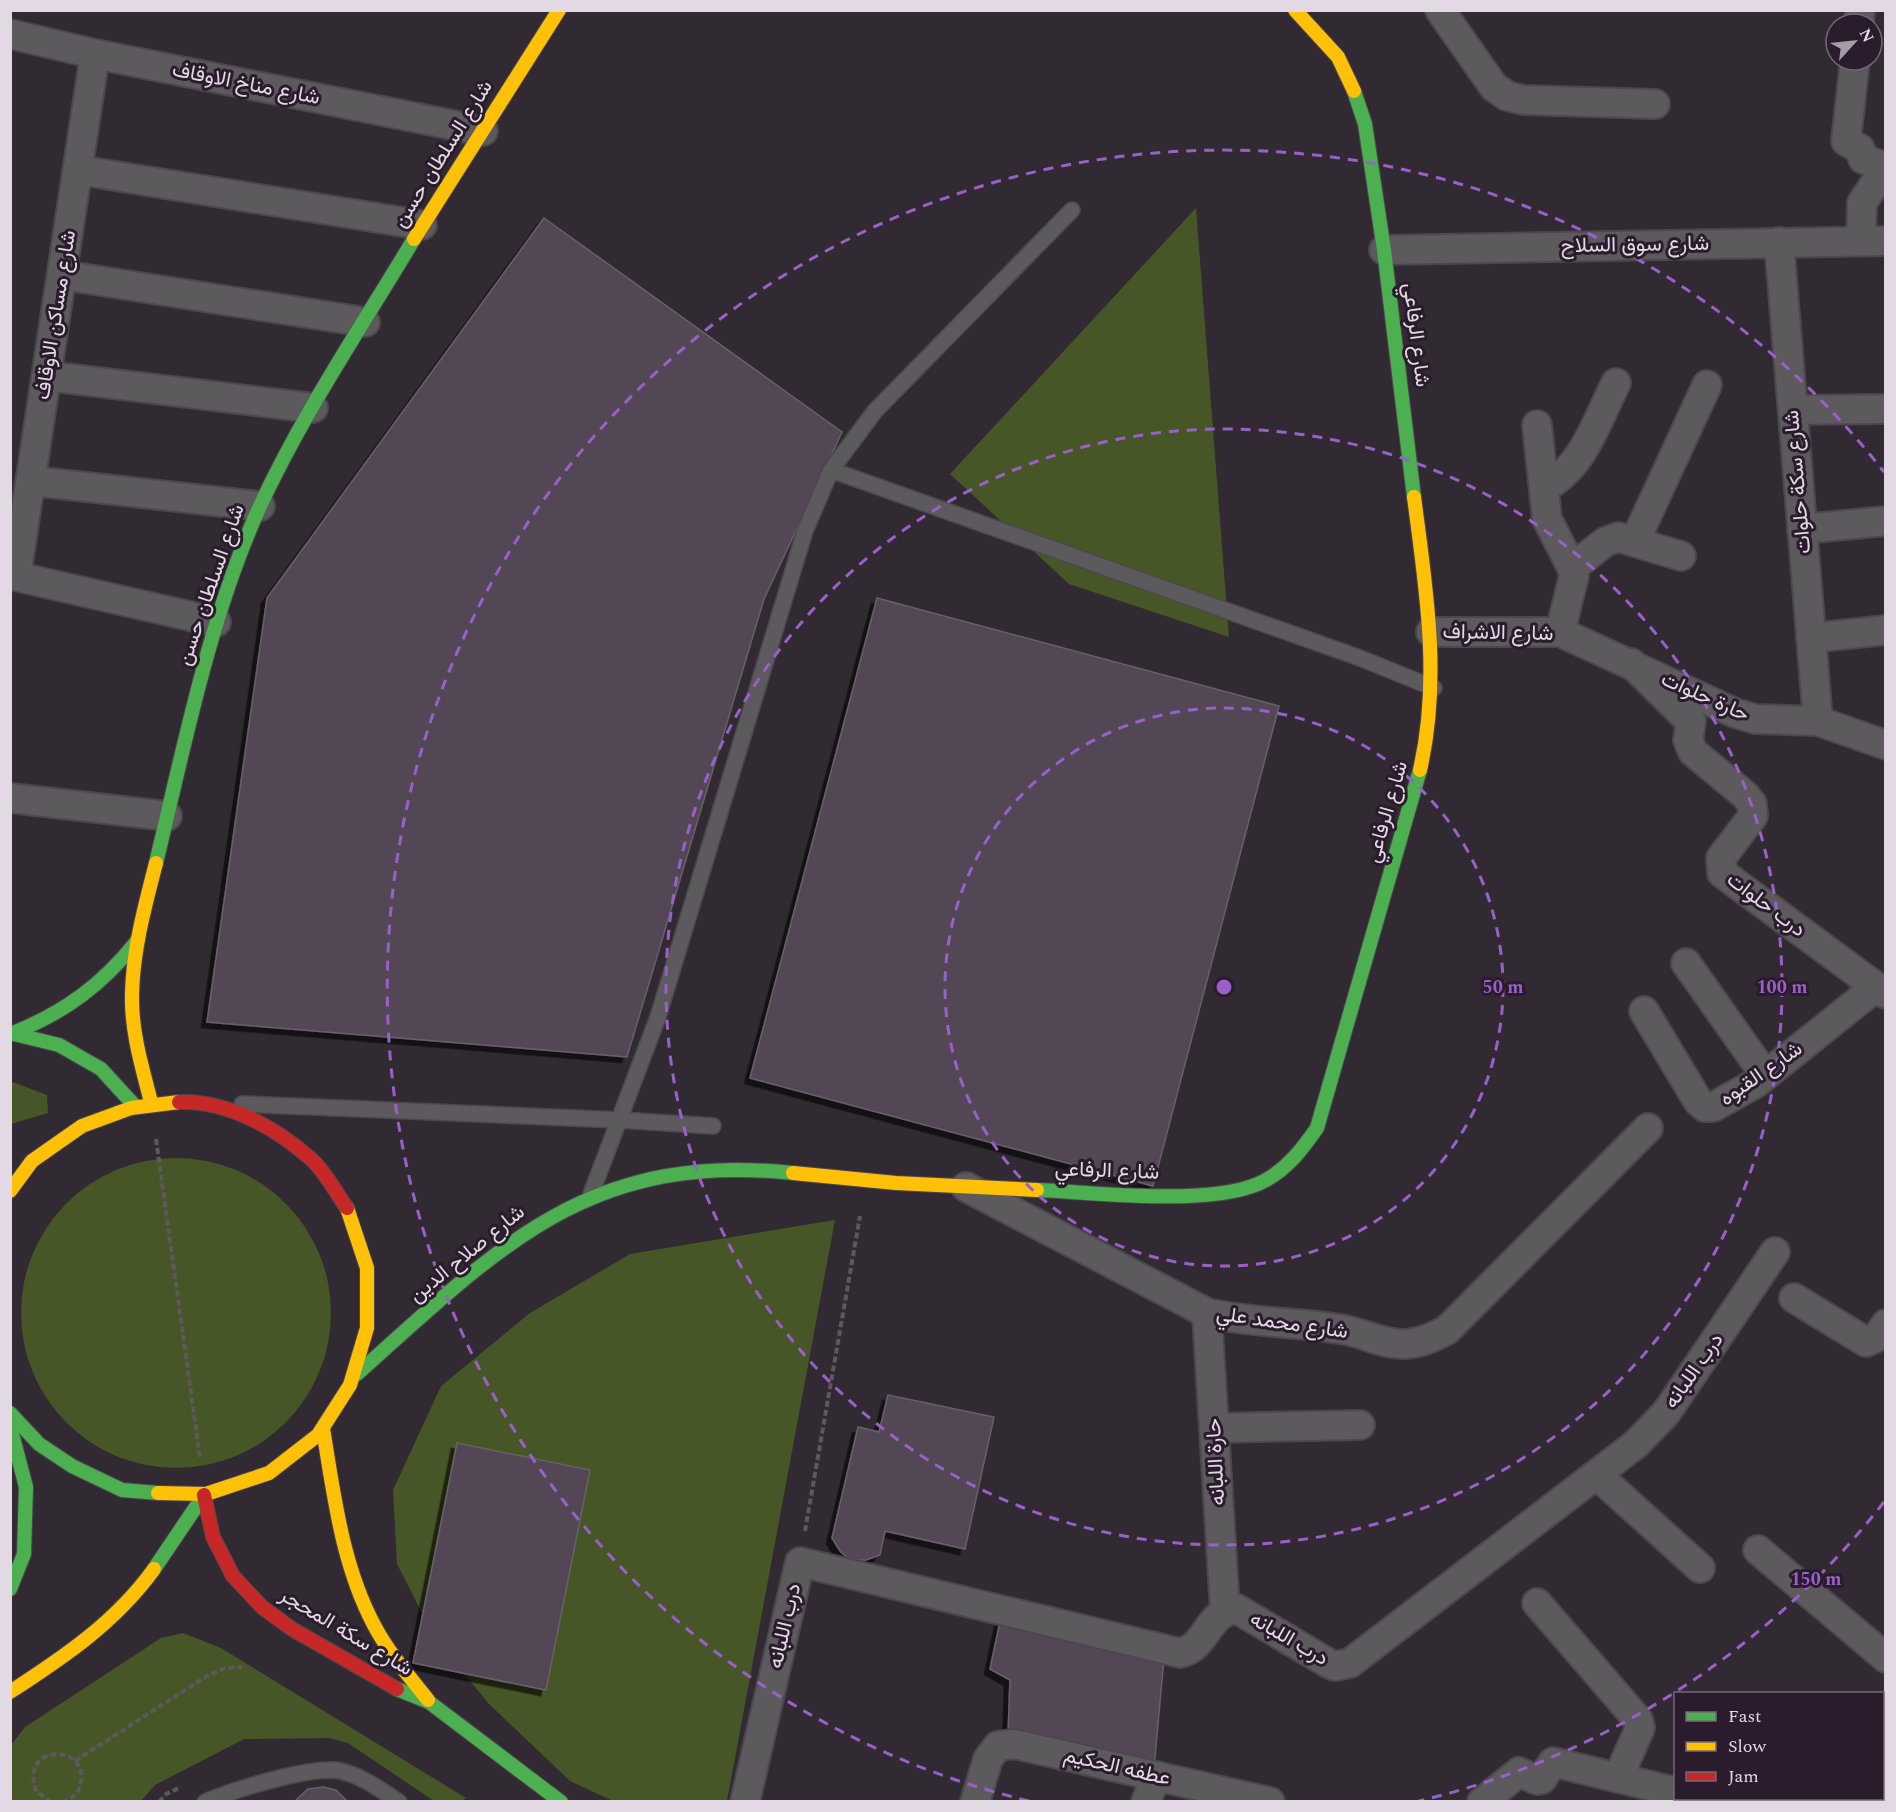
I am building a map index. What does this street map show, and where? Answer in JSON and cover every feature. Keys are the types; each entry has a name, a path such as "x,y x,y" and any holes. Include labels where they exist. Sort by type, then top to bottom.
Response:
{"main road":[{"name":"شارع السلطان حسن","path":"151,1102 136,1038 132,995 137,941 166,816 216,622 260,506 313,408 423,225 559,10"},
{"path":"1295,10 1322,39"},
{"path":"1322,39 1327,20"},
{"name":"شارع الرفاعي","path":"866,1181 1188,1195 1242,1189 1272,1176 1298,1156 1317,1128 1429,742 1434,688 1431,632 1384,250 1365,124 1358,100 1338,57 1322,39"},
{"path":"12,1033 50,1019 84,999 113,973 137,941"},
{"path":"12,1033 59,1045 101,1069 134,1105"},
{"path":"10,1191 27,1166 75,1127 134,1105 151,1102 192,1102 236,1112 278,1132 314,1160 342,1197 361,1239 370,1284 369,1330 357,1374 323,1429 290,1460 249,1482 204,1495 125,1491 60,1461 24,1431 10,1413"},
{"name":"شارع صلاح الدين","path":"357,1374 488,1261 547,1218 614,1188 685,1172 758,1170 866,1181"},
{"path":"10,1426 26,1487 24,1554 10,1589"},
{"name":"شارع سكة المحجر","path":"323,1429 345,1546 357,1587 374,1625 429,1702"},
{"path":"10,1692 98,1631 127,1603 153,1572 204,1495"},
{"name":"شارع سكة المحجر","path":"204,1495 213,1537 233,1576 262,1607 292,1629 394,1688 429,1702 561,1802"}],"street":[{"path":"1440,10 1494,87 1507,96 1523,100 1655,104"},
{"name":"شارع مناخ الاوقاف","path":"10,34 95,54 483,131"},
{"name":"شارع مساكن الاوقاف","path":"95,54 31,481 13,576 216,622"},
{"path":"1854,72 1846,141 1860,149 1863,159 1886,167 1862,204 1873,241"},
{"path":"78,170 423,225"},
{"name":"شارع سوق السلاح","path":"1384,250 1873,241"},
{"name":"شارع سكة حلوات","path":"1779,242 1818,721"},
{"path":"62,275 365,322"},
{"path":"47,376 313,408"},
{"path":"1544,487 1558,480 1578,458 1616,382"},
{"path":"1635,541 1707,385"},
{"path":"1792,410 1886,409"},
{"path":"1537,425 1550,529 1572,568 1574,584 1560,632"},
{"path":"31,481 260,506"},
{"path":"1802,529 1886,521"},
{"path":"1572,568 1611,538 1635,541 1681,556"},
{"path":"1811,638 1886,630"},
{"name":"شارع الاشراف","path":"1431,632 1560,632 1630,663"},
{"name":"حارة حلوات","path":"1630,663 1735,713 1755,719 1818,721 1886,745"},
{"name":"درب حلوات","path":"1630,663 1691,722 1688,740 1693,752 1745,795 1752,804 1753,816 1721,858 1722,873 1881,991"},
{"path":"10,798 166,816"},
{"path":"1686,963 1766,1075"},
{"name":"شارع القبوه","path":"1644,1011 1698,1101 1705,1107 1713,1107 1730,1100 1881,991"},
{"name":"شارع محمد علي","path":"966,1187 1207,1313 1244,1321 1344,1329 1383,1342 1404,1344 1427,1340 1447,1330 1648,1128"},
{"name":"درب اللبانه","path":"745,1802 800,1562 1180,1653 1194,1648 1215,1618 1225,1611 1237,1609 1335,1666 1350,1663 1636,1444 1666,1413 1775,1252"},
{"path":"1794,1298 1866,1342 1877,1338 1886,1324"},
{"name":"حارة اللبانه","path":"1207,1313 1225,1611"},
{"path":"1214,1428 1360,1425"},
{"path":"1597,1475 1700,1568"},
{"path":"1758,1550 1886,1658"},
{"path":"1536,1603 1638,1720 1640,1728 1618,1778"},
{"name":"عطفه الحكيم","path":"975,1802 988,1759 998,1746 1014,1744 1151,1789 1270,1802"},
{"path":"1482,1802 1519,1772 1537,1780 1542,1779 1553,1762 1674,1792"}],"lane":[{"path":"590,1199 658,1017 805,531 831,470 876,411 1072,210"},
{"path":"831,470 1360,658 1434,688"},
{"path":"192,1102 712,1126"},
{"path":"10,1698 30,1679"},
{"path":"205,1802 253,1786 313,1773 340,1771 360,1777 399,1802"},
{"path":"253,1786 258,1802"}],"path":[{"path":"151,1102 204,1495"},
{"path":"800,1562 866,1181"},
{"path":"75,1761 207,1676 225,1668 242,1667"},
{"path":"51,1802 37,1792 33,1784 35,1768 39,1761 53,1754 62,1754 75,1761 81,1775 79,1790 66,1801"}],"green space":[{"path":"1196,208 1229,637 1069,584 950,474"},
{"path":"10,1081 47,1095 48,1113 11,1124"},
{"path":"176,1158 206,1161 235,1170 262,1184 286,1203 305,1227 319,1254 328,1283 331,1313 328,1343 319,1372 305,1399 286,1423 262,1442 235,1456 206,1465 176,1468 146,1465 117,1456 90,1442 66,1423 47,1399 33,1372 24,1343 21,1313 24,1283 33,1254 47,1227 66,1203 90,1184 117,1170 146,1161"},
{"path":"835,1220 727,1801 613,1801 570,1781 489,1704 435,1638 397,1564 393,1490 441,1386 530,1313 630,1254"},
{"path":"183,1633 221,1648 466,1798 462,1801 434,1801 348,1743 329,1738 244,1739 155,1785 141,1801 11,1801 11,1745 25,1727 161,1638"}],"building":[{"path":"544,218 842,432 764,599 627,1057 207,1022 267,598"},
{"path":"877,598 1279,706 1153,1186 750,1078"},
{"path":"888,1395 994,1417 965,1549 885,1531 880,1555 866,1560 850,1560 840,1551 832,1538 858,1427 879,1432"},
{"path":"457,1443 590,1470 546,1690 413,1663"},
{"path":"1001,1617 1164,1658 1154,1768 1008,1737 1010,1680 990,1669"},
{"path":"323,1787 336,1790 348,1802 294,1802 308,1789"}],"traffic: fast":[{"path":"1354,91 1365,124 1384,250 1414,497"},
{"path":"156,863 200,682 242,548 260,506 295,437 414,239"},
{"path":"1037,1190 1155,1196 1218,1194 1244,1189 1266,1180 1294,1157 1317,1128 1420,770"},
{"path":"13,1033 49,1016 81,996 110,971 137,941"},
{"path":"10,1033 59,1045 101,1069 134,1105"},
{"path":"357,1374 456,1286 503,1249 551,1218 602,1194 658,1177 721,1170 793,1173"},
{"path":"10,1413 39,1444 72,1466 122,1490 158,1493"},
{"path":"10,1426 26,1487 24,1554 10,1589"},
{"path":"154,1569 204,1495"},
{"path":"397,1689 429,1702 561,1802"}],"traffic: slow":[{"path":"414,239 559,10"},
{"path":"1295,10 1338,57 1354,91"},
{"path":"1414,497 1427,600 1430,667 1430,701 1420,770"},
{"path":"151,1102 135,1035 132,994 137,944 156,863"},
{"path":"10,1191 32,1161 82,1126 131,1108 179,1102"},
{"path":"793,1173 896,1183 1037,1190"},
{"path":"158,1493 206,1494 269,1473 318,1435 350,1385 367,1328 367,1268 347,1208"},
{"path":"323,1429 341,1529 363,1602 386,1645 428,1700"},
{"path":"10,1692 69,1652 106,1622 123,1606 154,1569"}],"traffic: jam":[{"path":"179,1102 197,1103 233,1111 267,1127 316,1164 347,1208"},
{"path":"204,1495 213,1537 233,1576 262,1607 292,1629 397,1689"}]}
